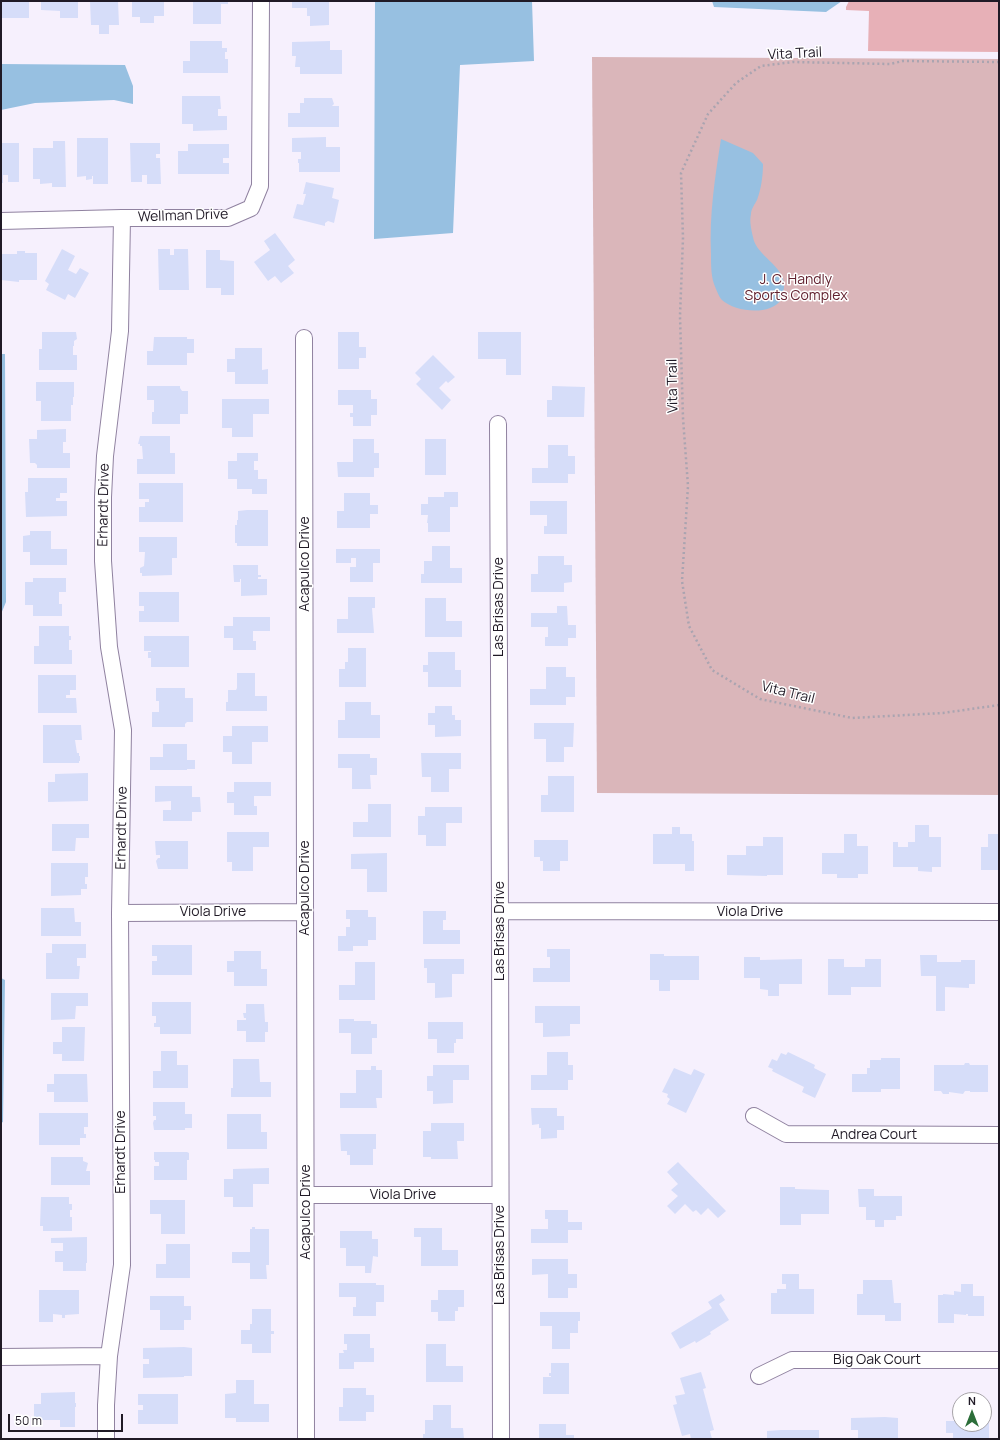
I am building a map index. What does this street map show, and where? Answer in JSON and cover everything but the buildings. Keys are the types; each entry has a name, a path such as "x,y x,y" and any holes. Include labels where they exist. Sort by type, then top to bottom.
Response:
{"street":[{"name":"Wellman Drive","path":"1,221 122,218 228,218 250,208 260,186 261,1"},
{"name":"Erhardt Drive","path":"106,1439 106,1405 109,1356 122,1265 120,913 123,730 109,647 103,561 103,497 105,456 120,331 122,218"},
{"name":"Acapulco Drive","path":"304,338 306,1439"},
{"name":"Las Brisas Drive","path":"498,424 501,1439"},
{"name":"Viola Drive","path":"500,911 999,912"},
{"name":"Viola Drive","path":"120,913 305,912"},
{"name":"Andrea Court","path":"754,1116 786,1134 999,1135"},
{"name":"Viola Drive","path":"306,1195 500,1195"},
{"path":"1,1357 109,1356"},
{"name":"Big Oak Court","path":"759,1376 792,1360 999,1360"}],"path":[{"name":"Vita Trail","path":"999,62 903,62 890,64 793,62 761,66 736,83 708,114 681,173 683,238 680,316 683,418 688,486 682,581 689,626 712,670 760,699 852,718 943,713 999,705"}],"green space":[{"name":"J. C. Handly Sports Complex","path":"592,57 999,59 999,795 597,793"}],"shaded area":[{"path":"849,1 999,1 999,52 868,51 869,11 846,10"}],"water":[{"path":"375,1 532,1 534,61 460,65 453,233 374,239"},
{"path":"712,1 842,1 826,12 714,7"},
{"path":"1,64 125,65 133,86 133,104 114,100 35,103 1,110"},
{"path":"721,139 753,153 763,164 760,191 751,212 751,228 757,247 777,268 784,281 781,300 776,305 769,308 752,310 735,307 728,304 720,297 713,281 711,266 711,225"},
{"path":"1,354 5,354 6,602 1,614"},
{"path":"1,978 5,980 3,1122 1,1123"}]}
